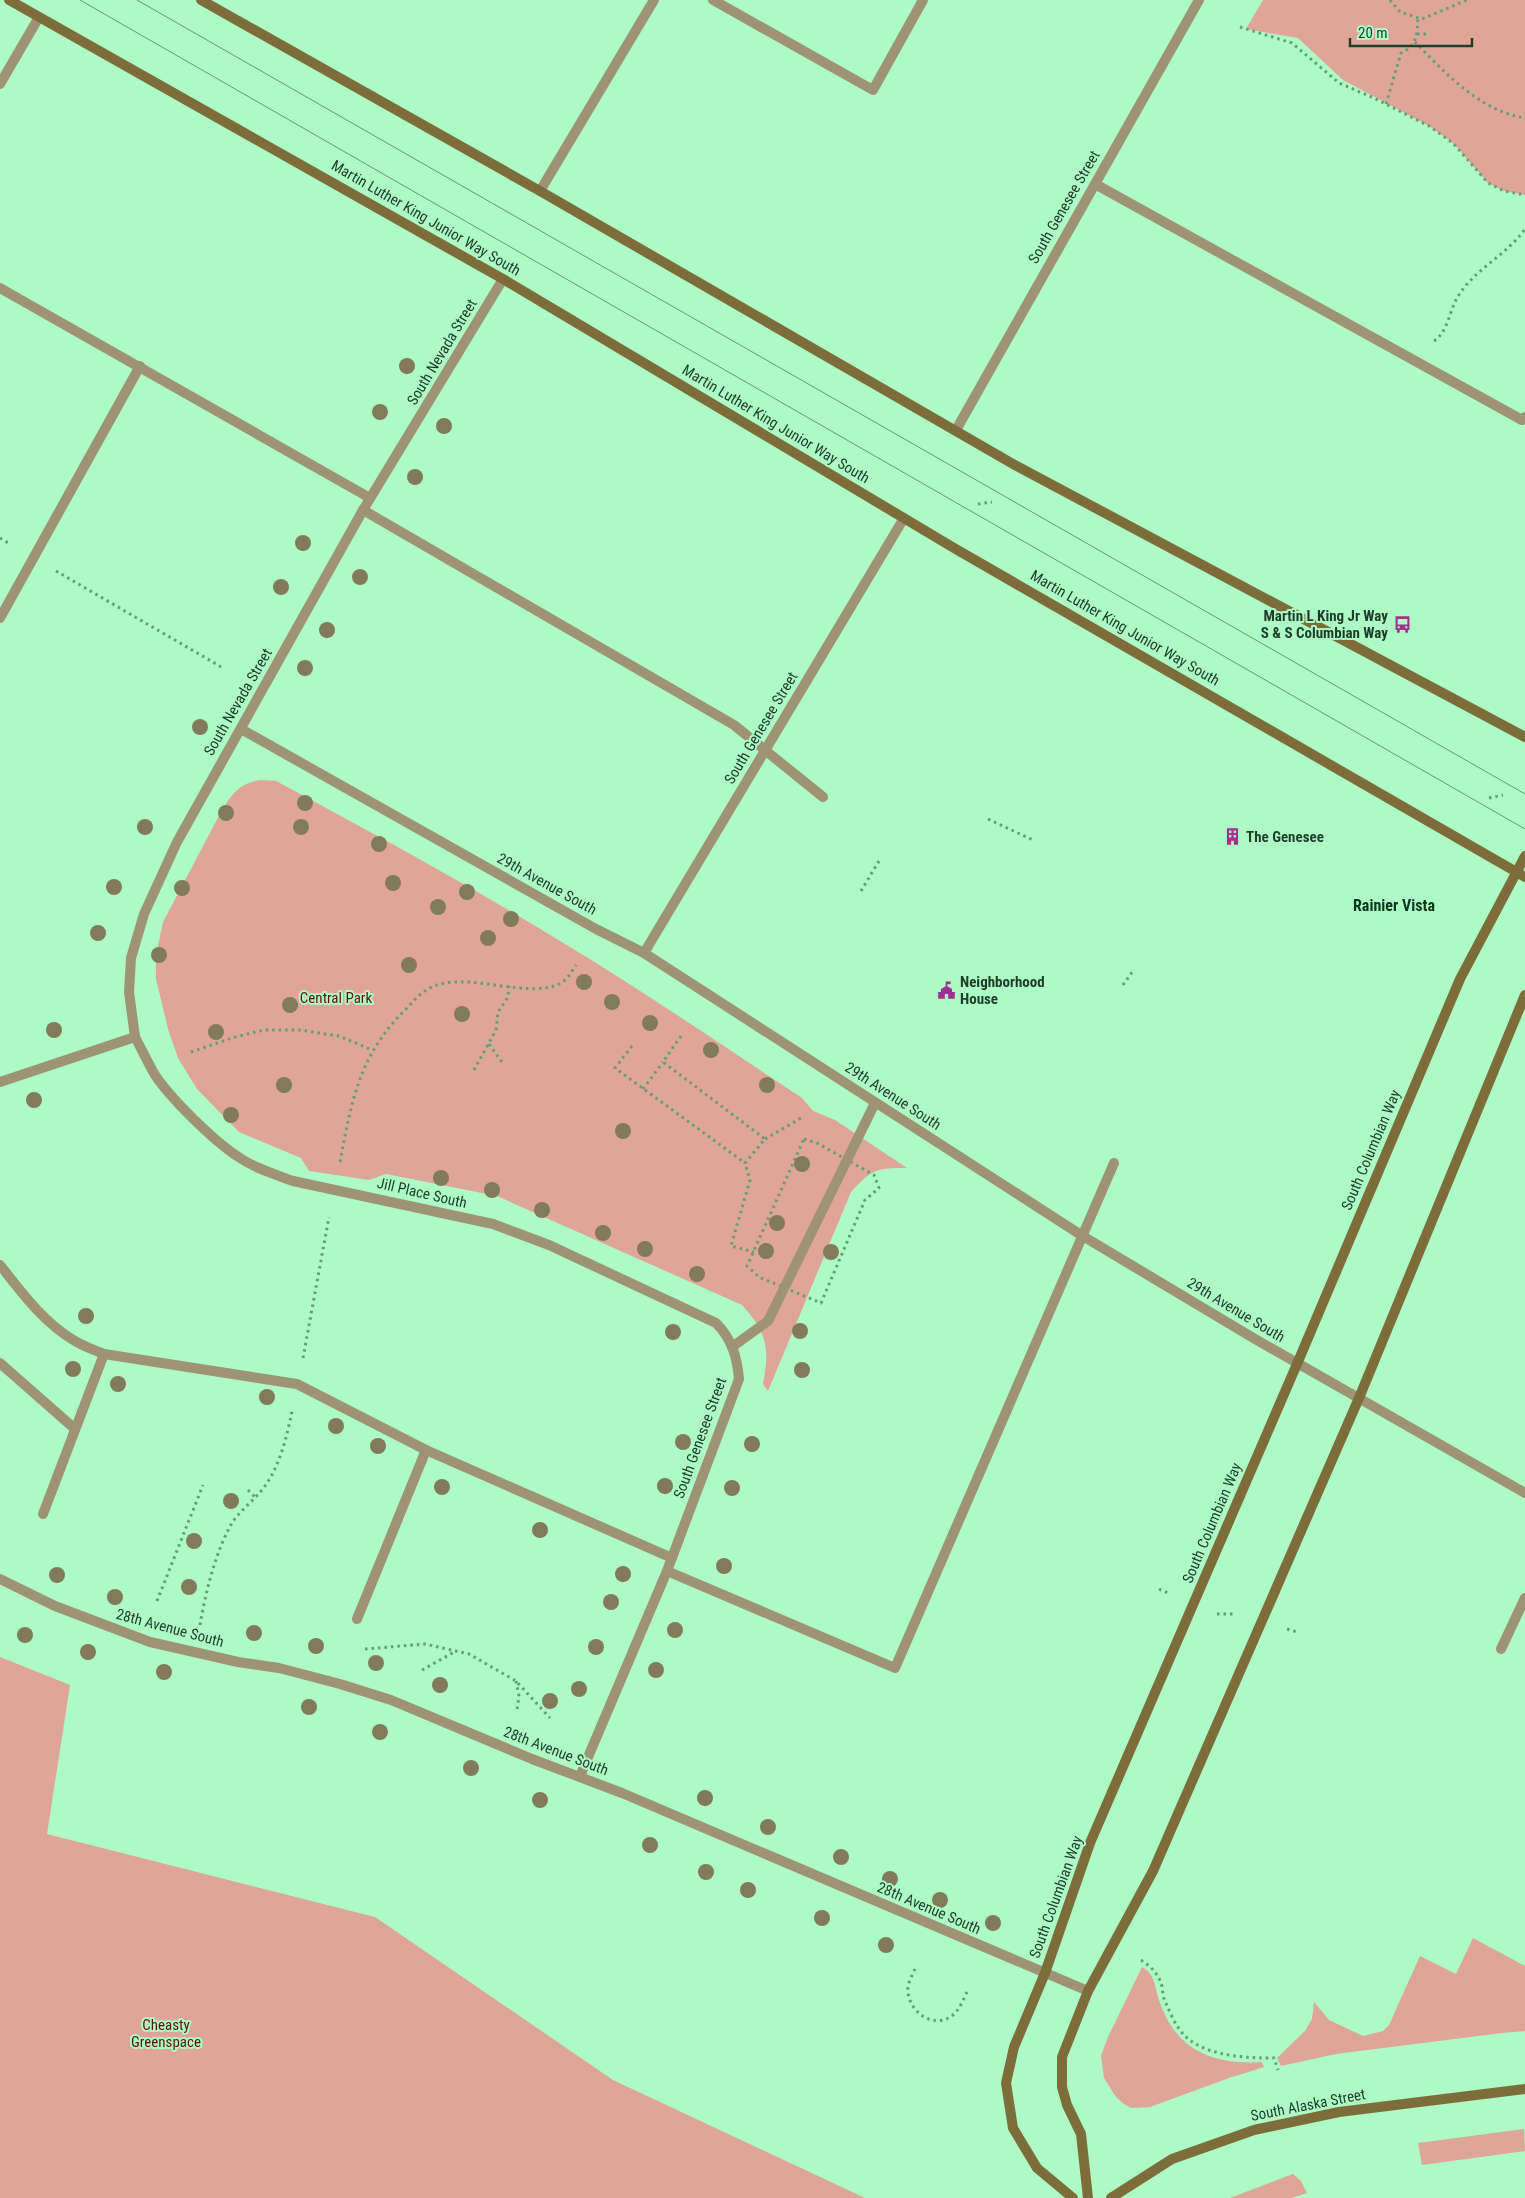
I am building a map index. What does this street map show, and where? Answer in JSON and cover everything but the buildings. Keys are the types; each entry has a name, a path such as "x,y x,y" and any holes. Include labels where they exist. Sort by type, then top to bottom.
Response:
{"main road":[{"name":"Martin Luther King Junior Way South","path":"9,0 503,279 904,518 1521,874"},
{"path":"201,0 540,191 1022,468 1525,737"},
{"name":"South Columbian Way","path":"1073,2198 1037,2168 1012,2128 1006,2083 1014,2046 1045,1974 1090,1844 1297,1364 1460,979 1491,917 1521,874 1525,856"},
{"path":"1088,2198 1081,2134 1066,2105 1062,2087 1062,2057 1088,1991 1153,1871 1359,1398 1525,995"},
{"name":"South Alaska Street","path":"1111,2198 1172,2159 1254,2130 1339,2112 1525,2089"}],"street":[{"path":"540,191 654,0"},
{"path":"713,0 873,90 922,0"},
{"name":"South Genesee Street","path":"956,430 1198,0"},
{"path":"0,84 39,17"},
{"path":"1095,184 1522,420 1525,417"},
{"name":"South Nevada Street","path":"135,1037 129,992 131,958 144,914 177,842 363,510 503,279"},
{"path":"0,288 370,498"},
{"path":"0,618 140,366"},
{"path":"363,510 666,683 734,724 823,797"},
{"name":"South Genesee Street","path":"644,953 904,518"},
{"name":"29th Avenue South","path":"241,729 596,929 644,953 1081,1235 1297,1364 1525,1493"},
{"path":"0,1082 135,1037"},
{"name":"Jill Place South","path":"135,1037 155,1075 168,1092 212,1136 237,1156 263,1170 293,1181 493,1224 549,1245 716,1323 725,1332 732,1347"},
{"path":"732,1347 768,1321 875,1103"},
{"path":"667,1571 895,1668 1081,1235 1114,1163"},
{"path":"0,1265 28,1300 49,1322 75,1341 104,1354 297,1384 426,1450 672,1558"},
{"name":"South Genesee Street","path":"580,1776 667,1571 739,1379 732,1347"},
{"path":"43,1514 104,1354"},
{"path":"0,1363 75,1429"},
{"path":"357,1619 426,1450"},
{"name":"28th Avenue South","path":"0,1579 55,1606 142,1639 194,1652 279,1668 391,1700 532,1759 580,1776 1088,1991"},
{"path":"1501,1649 1525,1598"}],"path":[{"path":"1390,0 1400,12 1422,19 1467,0"},
{"path":"1386,104 1401,53 1410,48 1415,42 1418,18"},
{"path":"1240,27 1292,43 1339,84 1386,104 1429,126 1454,143 1488,182 1504,191 1525,195"},
{"path":"1417,34 1428,34"},
{"path":"1415,42 1451,80 1478,98 1512,116 1525,118"},
{"path":"1427,346 1441,336 1457,298 1469,282 1518,239 1525,229"},
{"path":"978,504 992,502"},
{"path":"55,570 224,668"},
{"path":"1489,798 1503,795"},
{"path":"988,819 1033,840"},
{"path":"861,891 879,861"},
{"path":"340,1162 351,1101 372,1050 391,1023 423,992 440,984 457,982 540,988 558,985 568,978 576,965"},
{"path":"1124,985 1133,970"},
{"path":"474,1070 496,1030 498,1012 508,997 509,986"},
{"path":"191,1052 234,1037 264,1030 291,1030 340,1036 372,1050"},
{"path":"643,1089 681,1036"},
{"path":"489,1044 502,1062"},
{"path":"632,1046 615,1068 745,1163 750,1180 731,1246 754,1252"},
{"path":"663,1062 765,1139"},
{"path":"745,1163 765,1139 802,1118"},
{"path":"759,1277 747,1266 804,1139 817,1144"},
{"path":"808,1298 821,1303 865,1200 879,1188 874,1175"},
{"path":"302,1361 329,1217"},
{"path":"200,1625 213,1569 231,1525 264,1486 276,1463 289,1430 293,1407"},
{"path":"158,1601 203,1485"},
{"path":"248,1490 255,1497"},
{"path":"1211,1612 1237,1615"},
{"path":"365,1649 425,1644 469,1654 516,1681 550,1718"},
{"path":"422,1670 456,1651"},
{"path":"516,1681 519,1696 517,1710"},
{"path":"1141,1960 1153,1968 1161,1982 1164,1999 1174,2020 1186,2037 1202,2047 1240,2058 1274,2058 1278,2070"},
{"path":"915,1969 908,1991 910,2001 917,2012 930,2020 939,2022 953,2015 962,2004 966,1992"}],"green space":[{"path":"1263,0 1525,0 1525,195 1504,191 1488,183 1453,143 1429,126 1343,80 1298,38 1246,29"},
{"name":"Central Park","path":"261,780 276,781 534,925 687,1021 802,1098 813,1111 835,1120 907,1168 875,1171 851,1192 768,1391 763,1384 766,1360 765,1341 757,1324 742,1305 497,1196 386,1174 369,1180 309,1171 301,1158 239,1132 197,1089 178,1058 168,1029 156,979 156,955 163,922 223,808 238,789 248,783"},
{"name":"Cheasty Greenspace","path":"0,1657 70,1685 47,1834 375,1917 613,2080 865,2198 0,2198"},
{"path":"1473,1938 1525,1966 1525,2031 1336,2054 1281,2066 1277,2058 1305,2031 1312,2019 1314,2002 1329,2020 1363,2036 1383,2031 1389,2025 1420,1956 1456,1974"},
{"path":"1142,1967 1152,1977 1166,2017 1175,2032 1186,2043 1212,2057 1228,2061 1262,2062 1264,2067 1150,2107 1131,2108 1124,2104 1116,2097 1104,2078 1101,2056 1108,2037"},
{"path":"1524,2129 1525,2151 1422,2165 1418,2143"},
{"path":"1293,2174 1301,2181 1307,2193 1292,2198 1230,2198"}],"tram line":[{"path":"80,0 1525,829"},
{"path":"137,0 1525,794"}],"place":[{"name":"Martin L King Jr Way S & S Columbian Way","path":"1402,625"},
{"name":"The Genesee","path":"1232,837"},
{"name":"Neighborhood House","path":"946,991"}],"district":[{"name":"Rainier Vista","path":"1394,905"}]}
